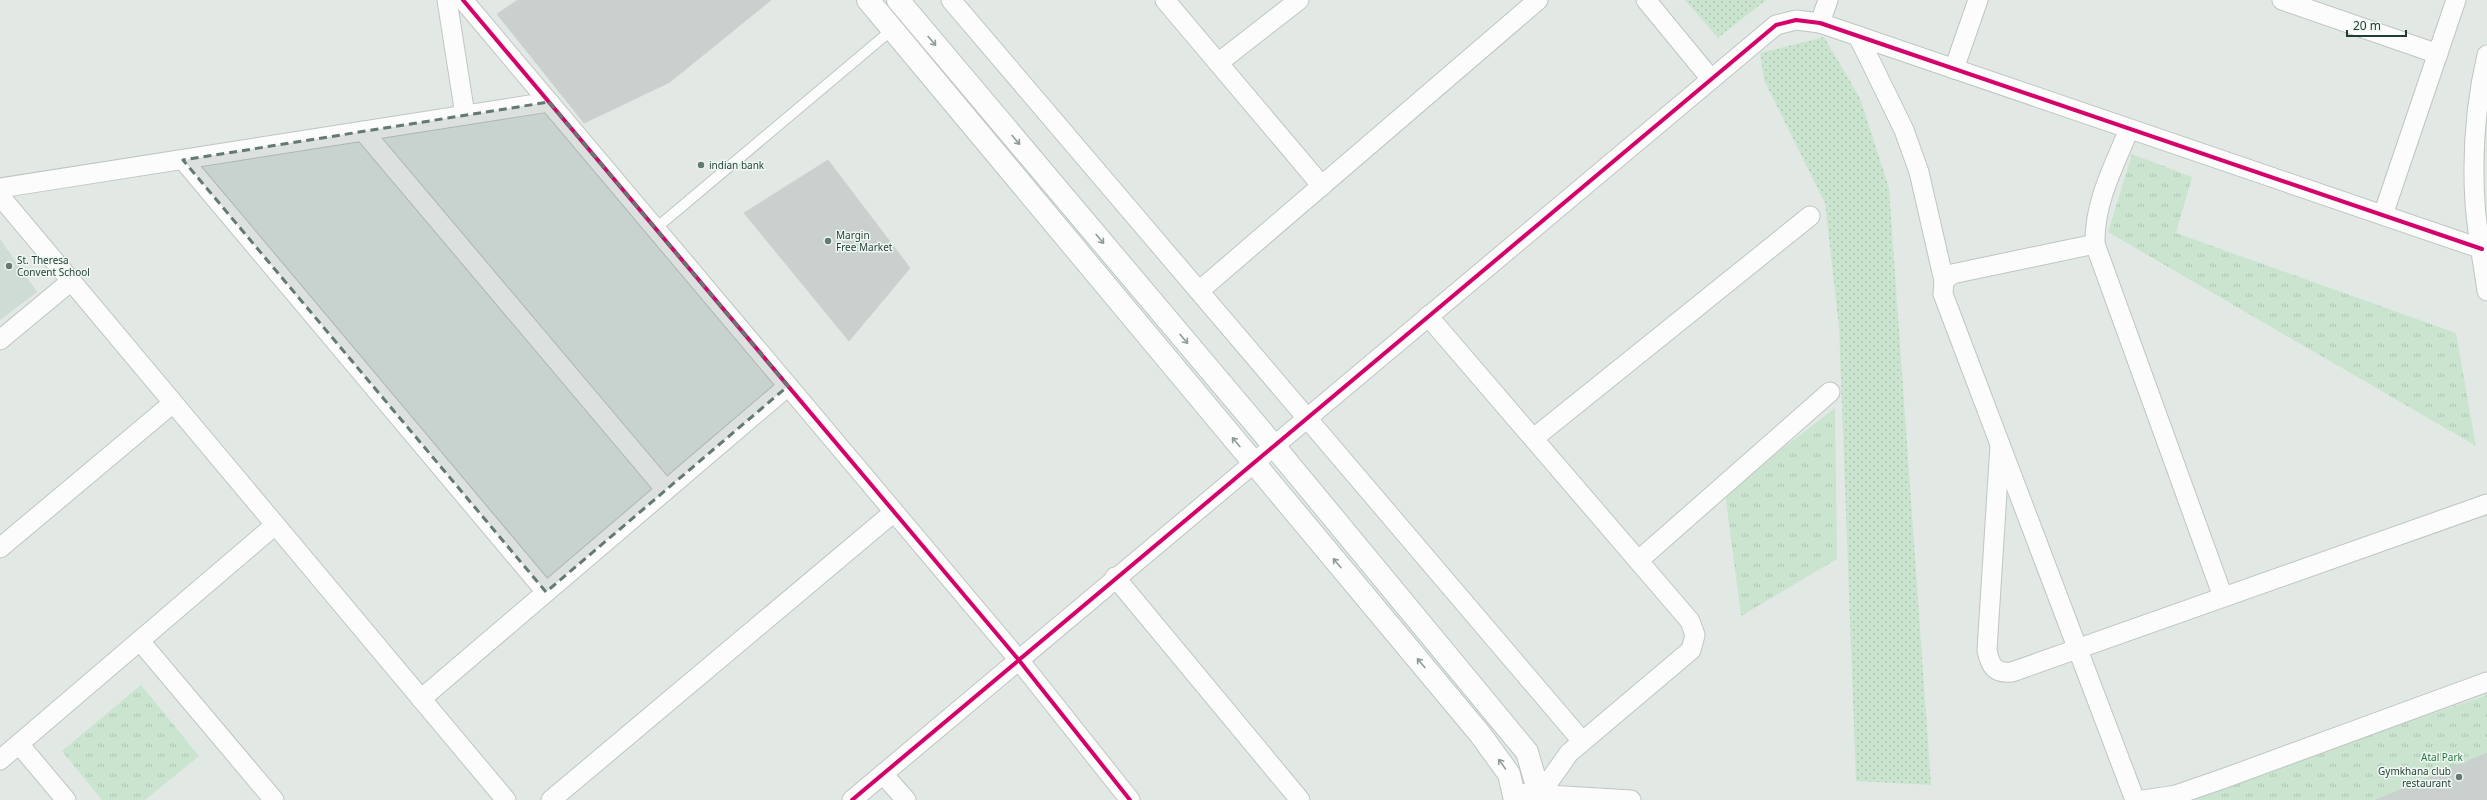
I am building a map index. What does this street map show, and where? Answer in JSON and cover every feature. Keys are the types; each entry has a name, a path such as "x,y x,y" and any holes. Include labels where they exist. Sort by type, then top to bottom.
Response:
{"street":[{"path":"447,0 465,115"},
{"path":"463,0 1018,659 1130,800"},
{"path":"868,0 1480,734 1509,774 1515,797 1631,800"},
{"path":"951,0 1306,419 1582,741"},
{"path":"1165,0 1322,186"},
{"path":"1218,63 1299,0"},
{"path":"1199,291 1538,0"},
{"path":"1646,0 1711,79"},
{"path":"1820,23 1828,0"},
{"path":"1954,69 1978,0"},
{"path":"2383,216 2456,0"},
{"path":"2287,1 2438,54"},
{"path":"904,7 1274,446 1527,752 1541,797"},
{"path":"852,800 1115,577 1274,446 1776,25 1796,20 1820,23 2482,249"},
{"path":"1858,36 1889,95 1909,144 1929,211 1944,281 1943,294 2135,800"},
{"path":"2487,55 2482,75 2481,161 2475,204 2487,291"},
{"path":"0,188 548,102"},
{"path":"2129,129 2100,199 2094,221 2095,244 2223,597"},
{"path":"363,131 666,490"},
{"path":"183,160 546,592"},
{"path":"0,196 70,282 506,800"},
{"path":"1534,438 1810,216"},
{"path":"1944,281 1952,274 2095,244"},
{"path":"0,340 70,282"},
{"path":"1428,316 1639,560 1690,621 1695,635 1691,650 1569,753 1541,797"},
{"path":"1148,336 1168,320"},
{"path":"421,699 788,386"},
{"path":"1639,560 1830,392"},
{"path":"0,548 173,403"},
{"path":"2000,445 1987,650 1989,662 1994,670 2003,673 2012,672 2487,504"},
{"path":"551,800 894,512"},
{"path":"0,760 275,525"},
{"path":"1115,577 1300,800"},
{"path":"140,641 274,800"},
{"path":"2144,800 2176,795 2487,682"},
{"path":"19,744 66,800"},
{"path":"883,774 906,800"}],"lane":[{"path":"656,229 893,29 904,7"}],"highlighted area":[{"path":"549,102 788,386 546,592 183,160"}],"shaded area":[{"name":"St. Theresa Convent School","path":"0,239 37,292 0,320"}],"green space":[{"path":"1685,0 1766,0 1718,38"},
{"path":"1824,37 1860,98 1889,188 1931,785 1856,781 1839,327 1825,203 1764,80 1760,53"},
{"path":"2132,154 2192,177 2176,233 2456,333 2476,446 2108,232"},
{"path":"1835,408 1837,559 1741,616 1725,493"},
{"path":"141,685 199,756 145,800 102,800 62,751"},
{"name":"Atal Park","path":"2487,695 2487,800 2180,800"}],"building":[{"path":"518,0 771,0 670,82 584,123 497,14"},
{"name":"Margin Free Market","path":"828,160 910,268 849,341 744,213"},
{"name":"Gymkhana club restaurant","path":"2487,753 2487,800 2376,800"}],"cycle path":[{"path":"463,0 1018,659 1130,800"},
{"path":"852,800 1776,25 1796,20 1820,23 2482,249"}],"place":[{"name":"indian bank","path":"701,165"},
{"name":"Margin Free Market","path":"828,241"},
{"name":"St. Theresa Convent School","path":"9,266"},
{"name":"Gymkhana club restaurant","path":"2459,777"}]}
